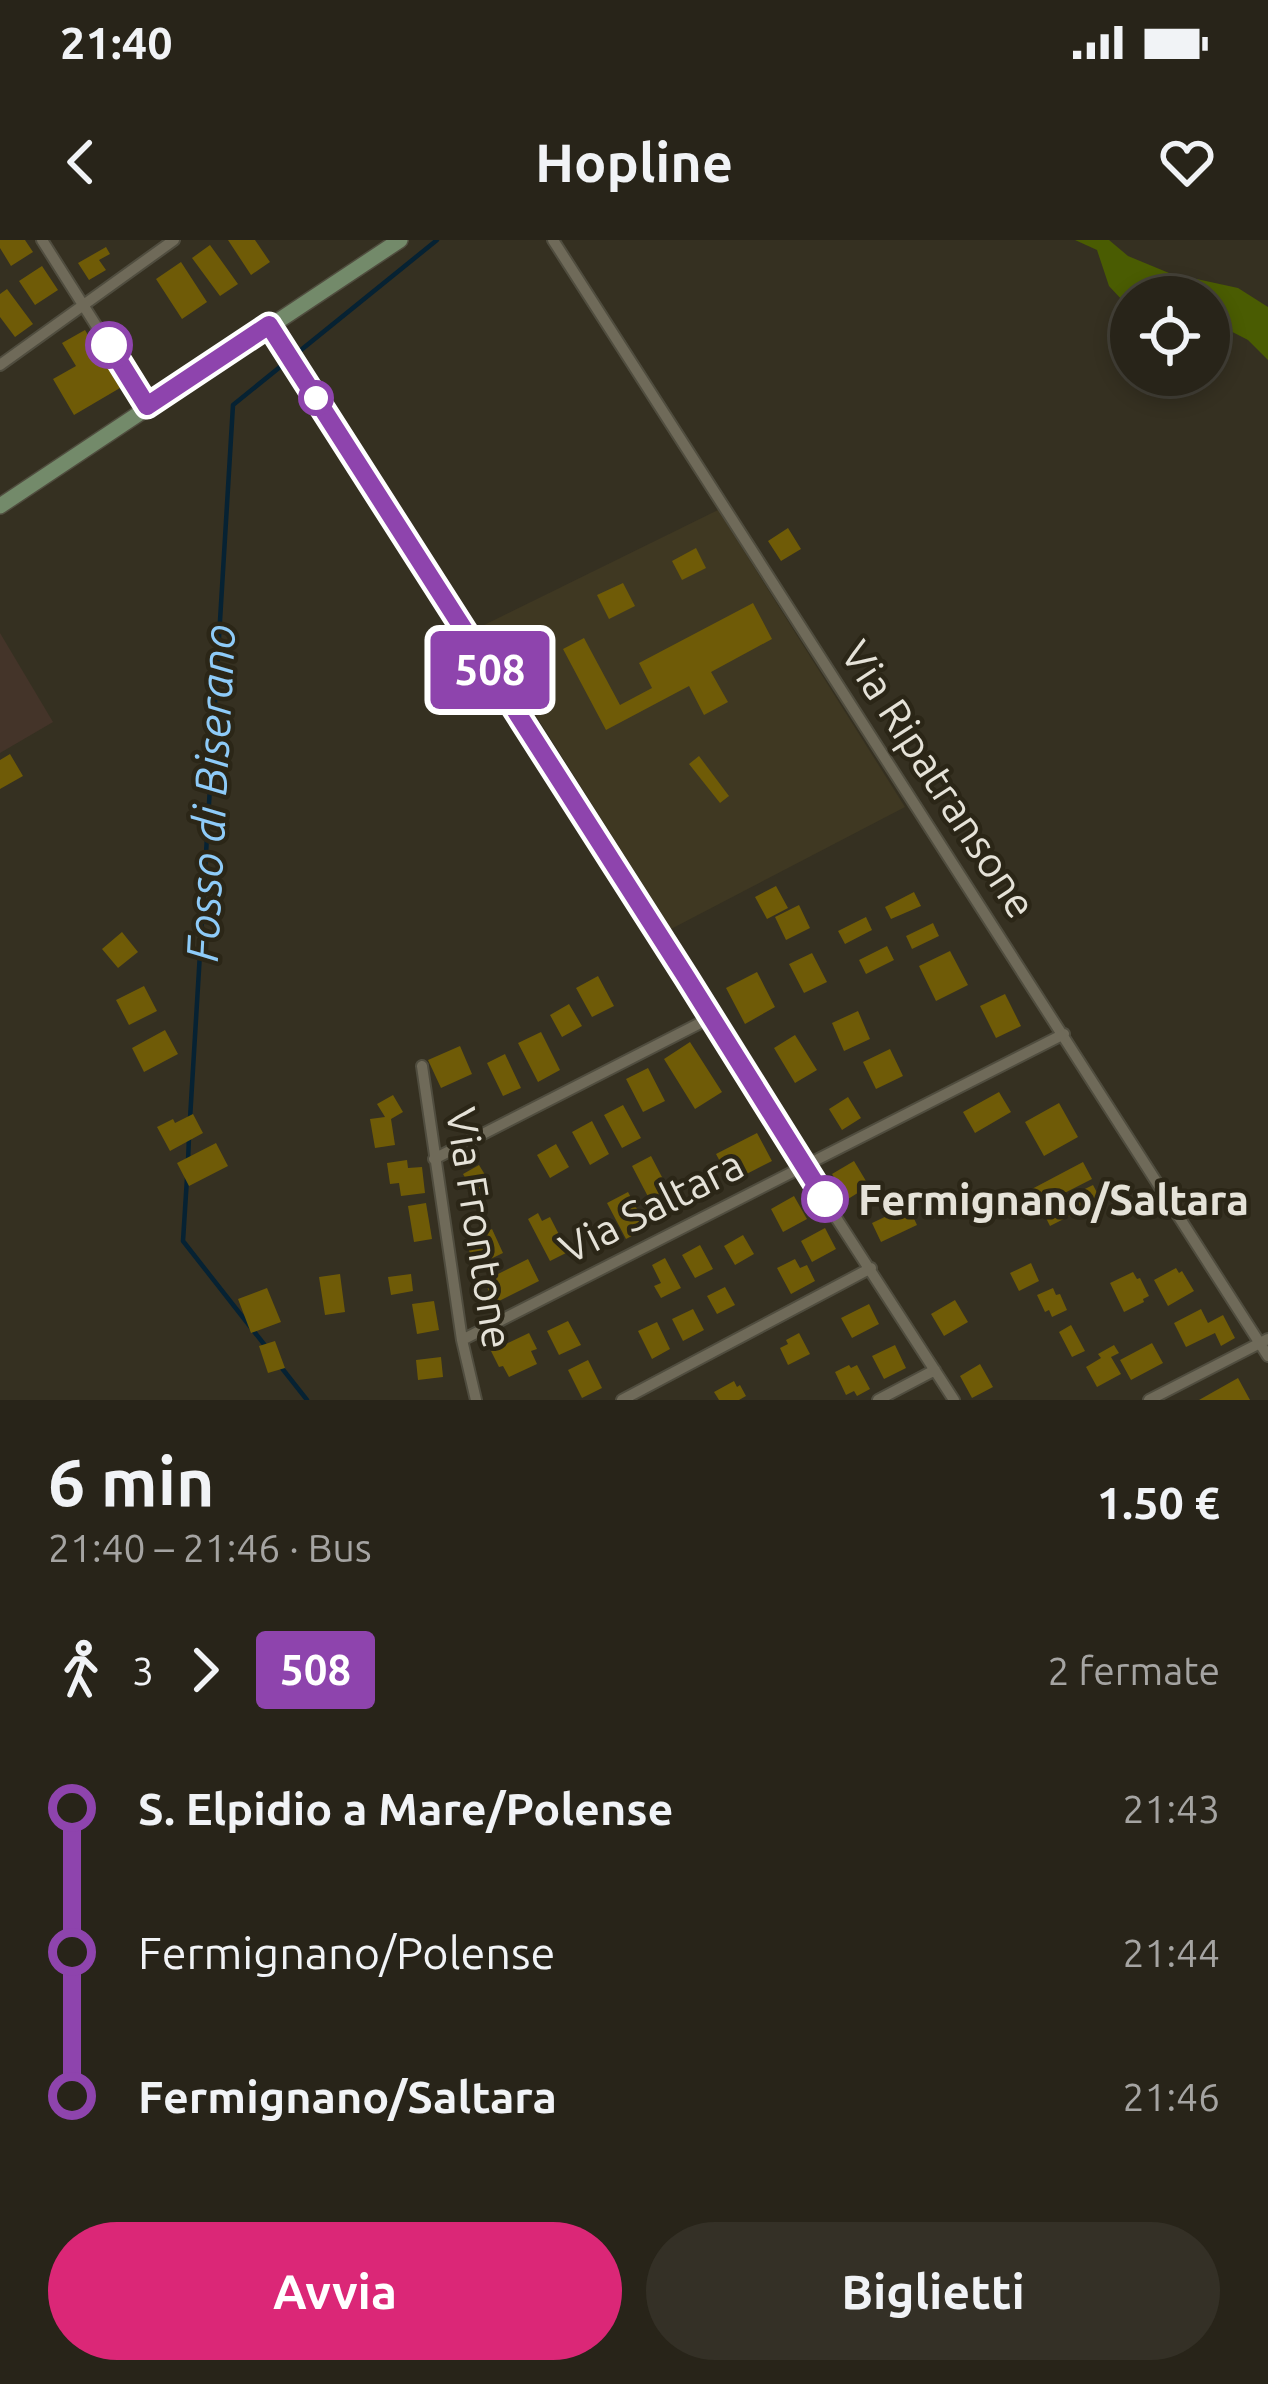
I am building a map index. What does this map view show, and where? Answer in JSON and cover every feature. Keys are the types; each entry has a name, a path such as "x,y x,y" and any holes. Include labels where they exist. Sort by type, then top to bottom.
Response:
{"main road":[{"path":"0,506 400,240"}],"street":[{"path":"42,240 147,406"},
{"path":"0,365 174,240"},
{"name":"Via Ripatransone","path":"553,240 1264,1341 1268,1356"},
{"path":"269,325 954,1400"},
{"path":"434,1160 712,1017"},
{"name":"Via Saltara","path":"462,1340 1064,1034"},
{"name":"Via Frontone","path":"422,1066 462,1340 476,1400"},
{"path":"622,1400 871,1268"},
{"path":"1149,1400 1264,1341"},
{"path":"878,1400 935,1370"}],"shaded area":[{"path":"718,510 905,807 671,929 480,627"},
{"path":"0,633 53,722 0,753"}],"green space":[{"path":"1075,240 1109,240 1128,256 1183,276 1110,276 1110,287 1097,250"},
{"path":"1230,286 1268,307 1268,360 1248,340 1230,331"}],"building":[{"path":"0,240 25,240 33,252 11,266"},
{"path":"228,240 255,240 270,262 251,275"},
{"path":"210,245 238,284 220,296 192,258"},
{"path":"106,247 110,254 99,260 106,270 89,280 78,263"},
{"path":"181,262 207,302 182,319 156,279"},
{"path":"42,266 58,290 35,305 19,281"},
{"path":"7,289 33,324 15,337 0,317 0,294"},
{"path":"85,330 120,388 74,415 53,379 76,366 62,343"},
{"path":"788,528 801,549 781,561 768,541"},
{"path":"696,548 706,568 682,580 672,561"},
{"path":"623,583 635,606 609,619 597,595"},
{"path":"753,603 772,639 711,672 728,702 704,715 689,686 606,730 563,649 584,638 620,705 652,688 639,663"},
{"path":"10,754 23,776 0,789 0,760"},
{"path":"699,756 729,796 720,803 689,764"},
{"path":"776,886 788,908 767,919 755,897"},
{"path":"914,892 921,906 891,919 885,907"},
{"path":"799,905 810,928 786,940 775,917"},
{"path":"866,917 872,930 845,944 838,931"},
{"path":"933,923 939,936 912,949 906,936"},
{"path":"122,932 138,952 118,968 102,949"},
{"path":"887,946 894,960 866,974 859,960"},
{"path":"950,951 968,985 936,1001 919,966"},
{"path":"812,953 827,982 804,993 789,964"},
{"path":"757,972 775,1007 745,1024 726,988"},
{"path":"598,976 614,1006 592,1017 576,988"},
{"path":"144,986 157,1011 129,1025 116,1000"},
{"path":"1005,994 1021,1026 996,1038 980,1006"},
{"path":"569,1004 582,1026 562,1037 550,1015"},
{"path":"858,1011 870,1039 844,1051 832,1023"},
{"path":"165,1030 178,1054 144,1072 132,1048"},
{"path":"541,1032 560,1070 538,1082 518,1043"},
{"path":"795,1035 817,1070 795,1083 774,1048"},
{"path":"690,1042 722,1092 695,1109 664,1059"},
{"path":"460,1046 472,1074 441,1088 428,1060"},
{"path":"890,1049 903,1076 876,1089 863,1062"},
{"path":"505,1054 521,1088 503,1096 487,1063"},
{"path":"648,1068 665,1101 643,1112 626,1079"},
{"path":"999,1092 1011,1112 975,1133 963,1112"},
{"path":"393,1095 403,1112 391,1119 395,1145 375,1148 370,1119 385,1117 377,1104"},
{"path":"848,1097 861,1118 842,1130 829,1109"},
{"path":"1059,1103 1078,1137 1044,1156 1025,1122"},
{"path":"623,1105 641,1138 622,1148 604,1115"},
{"path":"193,1114 203,1133 170,1151 157,1127"},
{"path":"592,1121 609,1154 590,1165 572,1132"},
{"path":"757,1133 772,1161 731,1182 716,1154"},
{"path":"216,1143 228,1166 189,1186 177,1163"},
{"path":"556,1144 569,1167 550,1178 537,1155"},
{"path":"651,1156 674,1200 655,1210 632,1166"},
{"path":"407,1160 408,1168 422,1167 425,1193 401,1196 399,1183 390,1184 387,1163"},
{"path":"854,1161 869,1186 848,1199 832,1174"},
{"path":"1083,1162 1092,1179 1039,1206 1030,1190"},
{"path":"479,1165 490,1183 473,1192 463,1174"},
{"path":"1093,1185 1101,1200 1050,1226 1042,1210"},
{"path":"628,1192 647,1228 626,1239 607,1203"},
{"path":"794,1196 807,1219 783,1232 771,1209"},
{"path":"426,1203 432,1239 414,1242 408,1206"},
{"path":"908,1206 917,1225 881,1242 872,1223"},
{"path":"538,1213 542,1221 550,1217 568,1252 550,1261 528,1219"},
{"path":"825,1228 836,1249 812,1262 801,1241"},
{"path":"492,1229 503,1253 476,1266 465,1242"},
{"path":"743,1235 754,1254 735,1265 724,1246"},
{"path":"700,1245 713,1269 695,1278 682,1255"},
{"path":"665,1258 681,1288 661,1298 654,1286 661,1283 652,1265"},
{"path":"528,1259 539,1281 495,1303 484,1281"},
{"path":"795,1259 800,1268 807,1265 815,1281 791,1294 777,1268"},
{"path":"1031,1263 1039,1281 1019,1291 1010,1273"},
{"path":"1176,1268 1194,1291 1168,1306 1154,1280"},
{"path":"1133,1272 1149,1296 1124,1312 1110,1283"},
{"path":"340,1274 345,1312 325,1315 319,1277"},
{"path":"411,1274 413,1291 391,1295 388,1277"},
{"path":"725,1287 735,1305 717,1314 707,1296"},
{"path":"267,1288 281,1322 251,1333 238,1299"},
{"path":"1053,1288 1067,1310 1052,1317 1037,1295"},
{"path":"955,1300 968,1322 944,1336 931,1314"},
{"path":"434,1301 439,1330 417,1334 412,1304"},
{"path":"869,1304 879,1324 852,1338 841,1318"},
{"path":"693,1309 704,1330 683,1341 672,1319"},
{"path":"1201,1309 1208,1323 1223,1315 1235,1338 1221,1346 1215,1333 1186,1347 1174,1323"},
{"path":"568,1321 581,1345 559,1355 547,1331"},
{"path":"657,1322 670,1349 652,1359 638,1331"},
{"path":"1071,1325 1085,1351 1072,1357 1059,1332"},
{"path":"529,1333 537,1349 531,1351 537,1364 509,1377 491,1351"},
{"path":"799,1333 810,1354 788,1365 780,1348"},
{"path":"275,1341 285,1368 268,1373 259,1346"},
{"path":"1152,1343 1163,1363 1131,1380 1120,1360"},
{"path":"895,1345 906,1368 884,1379 872,1356"},
{"path":"1114,1345 1119,1353 1111,1357 1121,1374 1097,1387 1086,1367"},
{"path":"441,1357 443,1377 418,1380 416,1360"},
{"path":"588,1360 602,1388 582,1398 568,1370"},
{"path":"980,1364 993,1387 972,1398 960,1376"},
{"path":"857,1365 870,1389 857,1396 854,1391 846,1395 835,1372"},
{"path":"1238,1378 1250,1400 1199,1400"},
{"path":"734,1381 746,1396 719,1400 714,1392"}],"waterway":[{"name":"Fosso di Biserano","path":"190,1119 233,405 437,240"},
{"name":"Fosso di Biserano","path":"188,1161 189,1137"},
{"name":"Fosso di Biserano","path":"187,1178 183,1241 267,1348"},
{"name":"Fosso di Biserano","path":"281,1367 307,1400"}],"bus line":[{"name":"508","path":"109,345 147,406 269,325 825,1199"}],"place":[{"name":"Fermignano/Saltara","path":"825,1199"}]}
